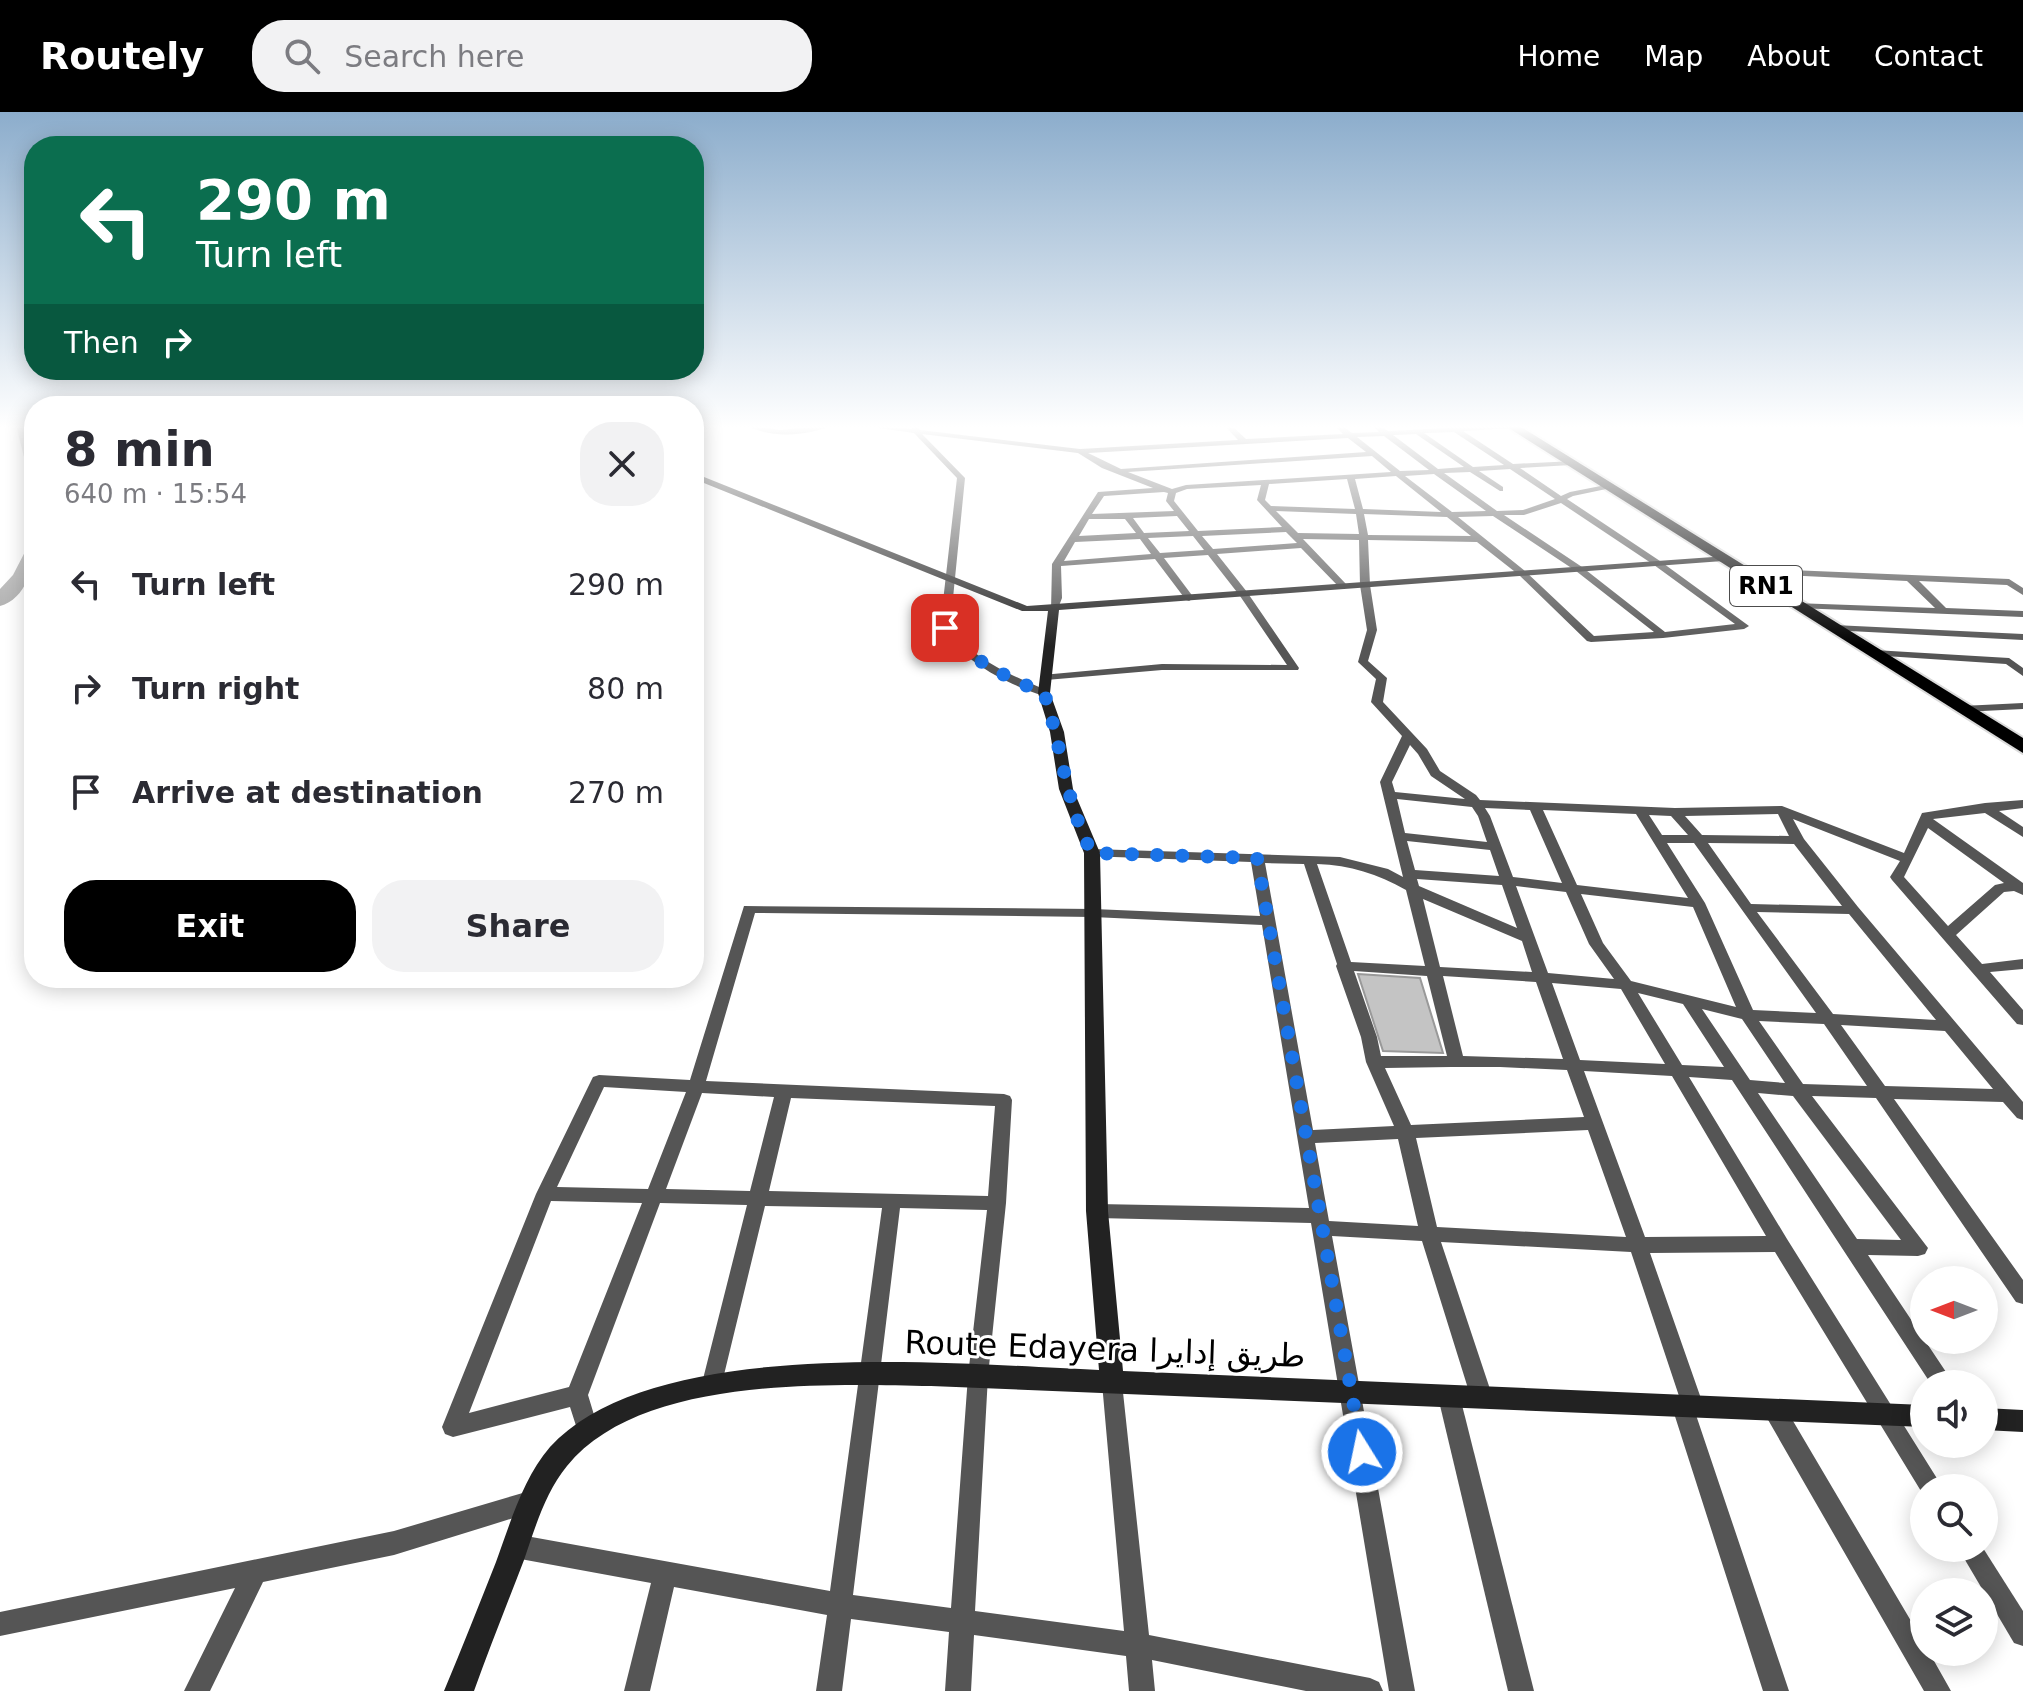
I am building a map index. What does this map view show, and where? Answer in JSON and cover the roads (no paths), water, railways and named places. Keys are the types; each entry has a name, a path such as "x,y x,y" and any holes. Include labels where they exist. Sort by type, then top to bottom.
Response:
{"highway":[{"name":"RN1","path":"1628,499 2023,747"}],"street":[{"path":"751,499 1026,609 1723,558"},
{"path":"959,499 945,628 949,637 1015,681 1044,693"},
{"path":"1098,499 1057,564 1055,575 1059,597 1054,609 1044,693 1057,732 1066,789 1092,853 1097,1211 1142,1691"},
{"path":"1046,677 1162,667 1294,668 1244,594 1170,499"},
{"path":"1261,499 1301,545 1343,586"},
{"path":"1356,499 1364,537 1365,585 1372,630 1363,662 1382,678 1377,702 1423,752 1435,773 1476,804 1495,847 1638,1245 1776,1691"},
{"path":"1432,499 1522,573 1591,639 1744,626 1562,499"},
{"path":"1477,499 1579,569 1663,635"},
{"path":"1267,508 1360,513 1499,514 1534,510 1558,499"},
{"path":"1087,517 1180,513"},
{"path":"1127,516 1189,598"},
{"path":"1074,539 1196,533 1290,533 1481,539"},
{"path":"1057,564 1301,545"},
{"path":"1742,571 2023,583"},
{"path":"1910,578 1977,634"},
{"path":"2009,582 2023,592"},
{"path":"1797,605 2023,614"},
{"path":"1834,628 2023,637"},
{"path":"1874,653 2023,663"},
{"path":"2009,661 2023,673"},
{"path":"1962,709 2023,706"},
{"path":"1408,736 1386,782 1457,1063"},
{"path":"1390,795 1476,804 1640,811 1782,810 1908,859"},
{"path":"2023,804 1927,816 1897,877 2023,1020"},
{"path":"1535,806 1596,944 1626,985 1780,1244 1923,1474"},
{"path":"1985,807 2023,833"},
{"path":"1782,810 1798,840 1853,910 2023,1114"},
{"path":"1640,811 1698,903 1747,1015 1798,1090 1918,1248 1851,1247"},
{"path":"1675,812 1701,839 1746,908 1831,1020 2023,1296"},
{"path":"1925,819 2021,887"},
{"path":"1400,836 1495,847"},
{"path":"1658,839 1798,840"},
{"path":"1092,853 1340,861 1412,882 1496,927 1528,938"},
{"path":"1257,858 1402,1691"},
{"path":"1309,860 1369,1037 1374,1062 1406,1134 1429,1234 1482,1398"},
{"path":"1412,882 1508,881 1698,903"},
{"path":"1948,934 2000,888 2021,887"},
{"path":"1746,908 1853,910"},
{"path":"587,1428 577,1395 697,1085 749,909 1093,913 1268,921"},
{"path":"1977,969 2023,964"},
{"path":"1343,966 1626,985 1747,1015 1950,1026"},
{"path":"1687,999 1934,1370"},
{"path":"1374,1062 1500,1061 1680,1073 1798,1090 2008,1096"},
{"path":"577,1395 453,1427 545,1194 599,1081 1004,1100 997,1203 978,1376 958,1691"},
{"path":"712,1383 784,1092"},
{"path":"1307,1137 1595,1123"},
{"path":"545,1194 997,1203"},
{"path":"829,1691 892,1201"},
{"path":"1097,1211 1322,1222 1429,1234 1638,1245 1780,1244"},
{"name":"Route Edayera طريق إدايرا","path":"459,1691 533,1501 559,1455 587,1428 620,1410 660,1395 712,1383 870,1374 978,1376 1910,1416"},
{"path":"1449,1397 1521,1691"},
{"path":"1775,1411 1938,1691"},
{"path":"1998,1420 2023,1421"},
{"path":"0,1624 394,1543 533,1501"},
{"path":"515,1546 840,1605 1137,1645 1370,1691"},
{"path":"1979,1562 2023,1634"},
{"path":"197,1691 256,1571"},
{"path":"637,1691 665,1574"}],"waterway":[{"path":"0,600 24,571"}]}
